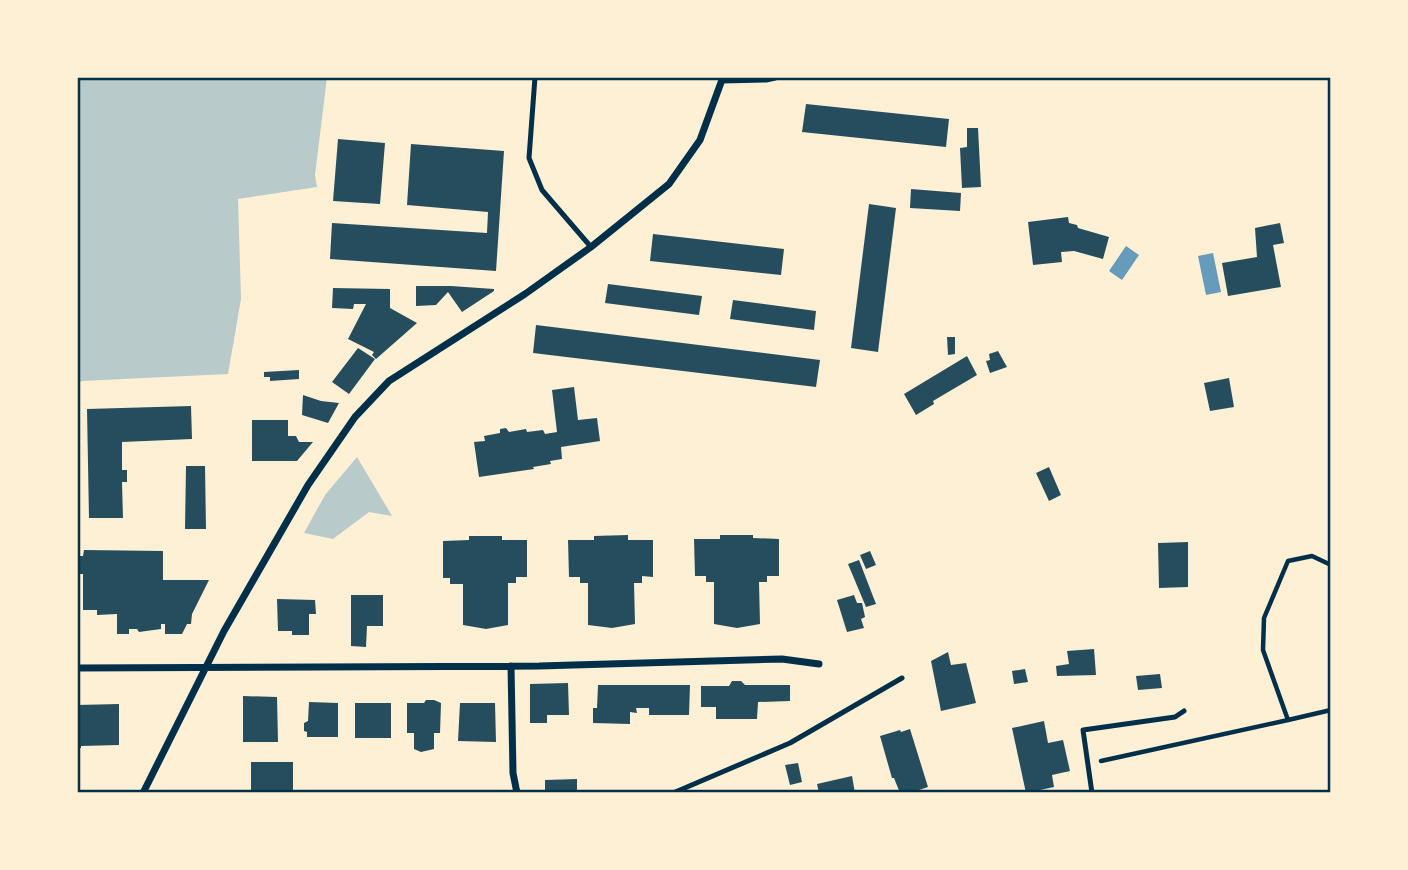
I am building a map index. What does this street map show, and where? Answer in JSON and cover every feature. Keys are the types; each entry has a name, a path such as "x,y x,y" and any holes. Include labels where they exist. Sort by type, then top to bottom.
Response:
{"street":[{"path":"143,793 205,668 308,485 355,417 389,382 525,294 591,247 668,184 700,140 722,78 775,77"},
{"path":"77,668 511,666 782,659 819,664"},
{"path":"511,666 513,773 517,793"}],"lane":[{"path":"534,77 529,158 542,190 591,247"},
{"path":"673,793 790,743 902,678"},
{"path":"1091,793 1083,730 1175,717 1184,711"}],"path":[{"path":"1287,720 1263,650 1264,618 1288,561 1312,556 1331,565"},
{"path":"1088,772 1098,770 1097,762 1331,710"}],"shaded area":[{"path":"77,77 327,77 315,175 317,187 238,199 241,299 228,374 82,381 77,384"},
{"path":"357,457 392,516 369,512 333,539 304,533 325,495"}],"water":[{"path":"1126,246 1139,255 1122,280 1109,271"},
{"path":"1213,253 1221,292 1206,295 1198,256"}],"building":[{"path":"806,104 949,119 946,147 802,132"},
{"path":"967,128 978,128 981,187 962,188 960,148 967,147"},
{"path":"338,139 385,143 380,204 333,201"},
{"path":"411,144 504,151 496,271 330,259 332,223 487,233 488,212 407,205"},
{"path":"911,189 961,193 960,211 910,208"},
{"path":"869,204 896,208 878,352 851,348"},
{"path":"1068,217 1069,223 1077,225 1078,228 1109,237 1103,259 1074,251 1061,252 1062,262 1033,265 1028,222"},
{"path":"1280,223 1284,243 1273,245 1281,287 1228,296 1222,263 1257,257 1255,228"},
{"path":"653,234 784,249 781,275 650,261"},
{"path":"608,284 702,296 699,315 605,303"},
{"path":"416,286 451,286 494,291 462,312 448,292 436,305 416,306"},
{"path":"333,288 390,289 390,308 417,323 376,359 372,355 374,352 348,339 366,304 354,304 353,309 332,308"},
{"path":"733,300 816,311 814,330 730,319"},
{"path":"536,325 820,360 816,387 533,353"},
{"path":"947,337 955,337 955,354 948,355"},
{"path":"358,348 375,359 349,394 332,382"},
{"path":"998,351 1007,367 990,373 986,361 990,360 989,354"},
{"path":"967,356 977,375 933,401 934,404 916,415 904,394"},
{"path":"299,370 299,379 270,381 270,377 264,377 264,372"},
{"path":"1229,378 1234,407 1210,411 1204,383"},
{"path":"574,387 578,420 597,418 600,441 561,447 562,459 550,461 551,464 479,477 474,442 485,441 484,436 500,433 500,429 506,428 509,432 526,429 527,432 543,430 545,434 557,432 552,390"},
{"path":"303,395 339,403 328,423 302,415"},
{"path":"191,406 192,439 122,442 122,470 127,470 127,482 122,482 123,518 89,518 87,409"},
{"path":"252,420 288,420 288,436 296,436 299,442 313,442 297,461 252,461"},
{"path":"186,466 205,466 206,529 185,529"},
{"path":"1049,467 1061,495 1049,501 1036,473"},
{"path":"628,535 628,540 653,540 653,577 642,576 642,583 634,583 635,624 612,628 588,625 588,583 580,583 580,577 569,577 568,540 594,540 594,536"},
{"path":"720,535 753,535 753,538 779,539 779,576 767,576 767,582 759,582 760,624 737,628 714,624 714,582 706,582 706,576 695,576 694,539 720,539"},
{"path":"469,536 502,536 502,540 527,540 527,577 516,577 516,583 508,583 508,625 486,629 463,625 463,584 450,584 450,578 443,578 443,541 469,540"},
{"path":"1188,542 1188,587 1159,588 1158,543"},
{"path":"84,550 163,551 163,580 209,580 192,614 191,624 187,624 182,634 165,634 165,624 161,624 161,629 139,632 137,629 129,629 129,634 117,634 117,614 97,615 97,610 83,610 83,574 77,574 77,556 83,556"},
{"path":"870,551 876,565 866,569 860,555"},
{"path":"859,560 876,604 866,607 848,564"},
{"path":"351,595 383,595 383,626 367,626 366,647 351,646"},
{"path":"854,595 857,603 862,603 865,617 861,619 864,628 847,632 837,600"},
{"path":"277,599 315,600 316,614 309,614 309,635 292,635 292,631 278,631"},
{"path":"1094,649 1096,675 1057,676 1056,666 1069,664 1067,651"},
{"path":"948,652 951,665 966,663 976,703 941,711 931,661"},
{"path":"1025,669 1028,682 1014,684 1012,671"},
{"path":"1160,674 1162,688 1138,690 1136,676"},
{"path":"732,681 741,681 745,685 790,685 790,701 758,702 757,719 716,719 716,707 701,707 701,686 729,686"},
{"path":"568,683 569,715 547,715 547,723 530,723 530,684"},
{"path":"598,685 690,685 689,715 649,715 649,708 636,708 637,713 630,712 630,724 593,723"},
{"path":"243,696 277,697 278,742 243,742"},
{"path":"426,700 441,703 440,733 434,733 434,749 421,752 414,749 414,733 407,733 407,703 424,703"},
{"path":"309,702 338,703 338,737 307,737 304,723 308,721"},
{"path":"355,703 391,703 391,738 355,738"},
{"path":"460,703 495,703 496,742 458,741"},
{"path":"119,704 119,745 77,748 77,705"},
{"path":"1044,721 1048,743 1063,740 1070,771 1052,775 1054,787 1026,793 1012,728"},
{"path":"910,729 928,787 900,793 892,778 880,736"},
{"path":"251,762 293,762 293,793 251,793"},
{"path":"798,763 802,782 790,785 785,765"},
{"path":"852,776 855,793 819,793 817,784"},
{"path":"577,779 577,793 545,793 545,780"}]}
